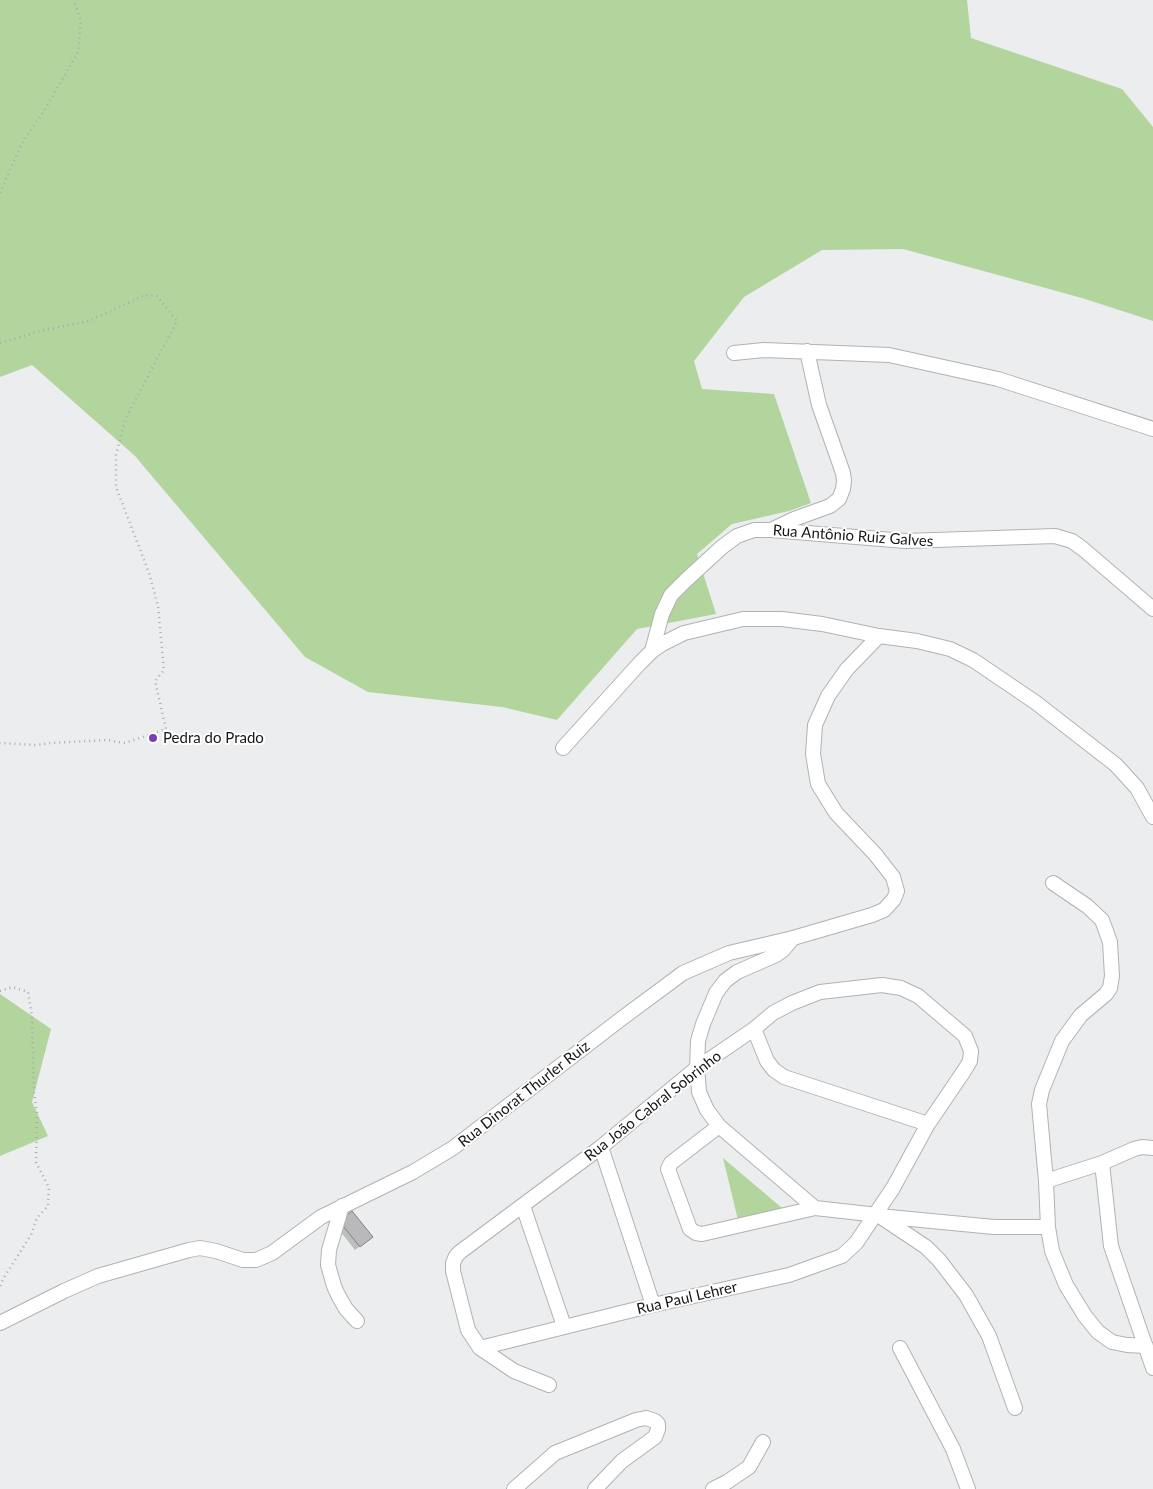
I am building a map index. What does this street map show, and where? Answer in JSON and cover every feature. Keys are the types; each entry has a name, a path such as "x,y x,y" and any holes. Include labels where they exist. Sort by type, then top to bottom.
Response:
{"street":[{"path":"734,353 764,350 889,355 998,379 1153,429"},
{"path":"771,530 794,519 830,506 839,499 843,489 843,473 819,405 807,352"},
{"name":"Rua Antônio Ruiz Galves","path":"652,651 662,614 671,595 722,547 737,536 754,530 905,541 1055,536 1072,541 1083,549 1153,609"},
{"path":"563,748 652,651 684,633 743,619 782,619 917,641 950,649 973,660 1007,682 1116,765 1138,788 1153,817"},
{"name":"Rua Dinorat Thurler Ruiz","path":"0,1323 98,1276 189,1250 200,1248 216,1250 243,1260 256,1260 272,1253 320,1216 413,1172 453,1148 684,973 729,953 793,938 884,910 891,903 897,892 893,877 875,854 836,813 818,784 813,754 815,725 828,696 847,668 879,636"},
{"path":"1054,883 1087,906 1102,920 1110,942 1112,976 1110,988 1106,994 1071,1026 1062,1041 1042,1090 1039,1104 1048,1227 1052,1251 1066,1285 1085,1316 1098,1332 1112,1342 1146,1346"},
{"name":"Rua Dinorat Thurler Ruiz","path":"793,938 776,955 737,972 725,980 716,993 703,1024 698,1041 697,1068 699,1092 707,1110 719,1126 815,1208"},
{"name":"Rua João Cabral Sobrinho","path":"480,1348 468,1330 453,1271 453,1263 460,1252 601,1147 697,1068 754,1030 773,1013 820,992 882,985 901,988 918,996 965,1036 970,1051 970,1061 928,1124 876,1215"},
{"path":"754,1030 767,1061 774,1070 784,1077 928,1124"},
{"path":"719,1126 671,1163 668,1169 690,1229 696,1233 702,1234 815,1208 994,1227 1048,1227"},
{"path":"601,1147 654,1305"},
{"path":"1046,1181 1134,1149 1142,1147 1153,1148"},
{"path":"1102,1162 1114,1259 1153,1368"},
{"path":"342,1206 329,1250 328,1265 338,1294 346,1309 357,1321"},
{"path":"523,1206 564,1326"},
{"path":"876,1215 926,1247 939,1260 966,1295 989,1336 1015,1408"},
{"name":"Rua Paul Lehrer","path":"480,1348 654,1305 789,1276 842,1256 856,1243 876,1215"},
{"path":"480,1348 514,1371 549,1385"},
{"path":"900,1348 953,1449 968,1489"},
{"path":"514,1489 555,1454 636,1420 646,1418 655,1420 658,1424 658,1429 655,1436 622,1460 596,1489"},
{"path":"713,1489 749,1467 763,1442"}],"path":[{"path":"0,193 22,143 44,111 78,52 81,22 74,0"},
{"path":"0,343 44,330 89,321 144,294 157,296 177,321 125,420 116,455 116,487 150,573 158,606 164,670 156,681 166,729 125,743 107,740 70,741 36,745 0,743"},
{"path":"0,991 12,987 28,992 32,1016 34,1093 37,1113 36,1162 50,1188 48,1206 37,1218 31,1235 3,1279 0,1287"}],"green space":[{"path":"0,0 967,0 971,38 1122,89 1153,127 1153,321 1082,298 903,249 822,250 744,297 694,361 702,389 774,394 811,503 789,511 732,524 697,554 716,614 637,629 557,720 502,707 368,692 305,657 135,456 32,365 0,377"},
{"path":"0,994 51,1029 32,1102 48,1136 0,1156"},
{"path":"723,1158 782,1208 738,1220"}],"building":[{"path":"352,1211 373,1237 360,1247 339,1221"}],"place":[{"name":"Pedra do Prado","path":"153,738"}]}
